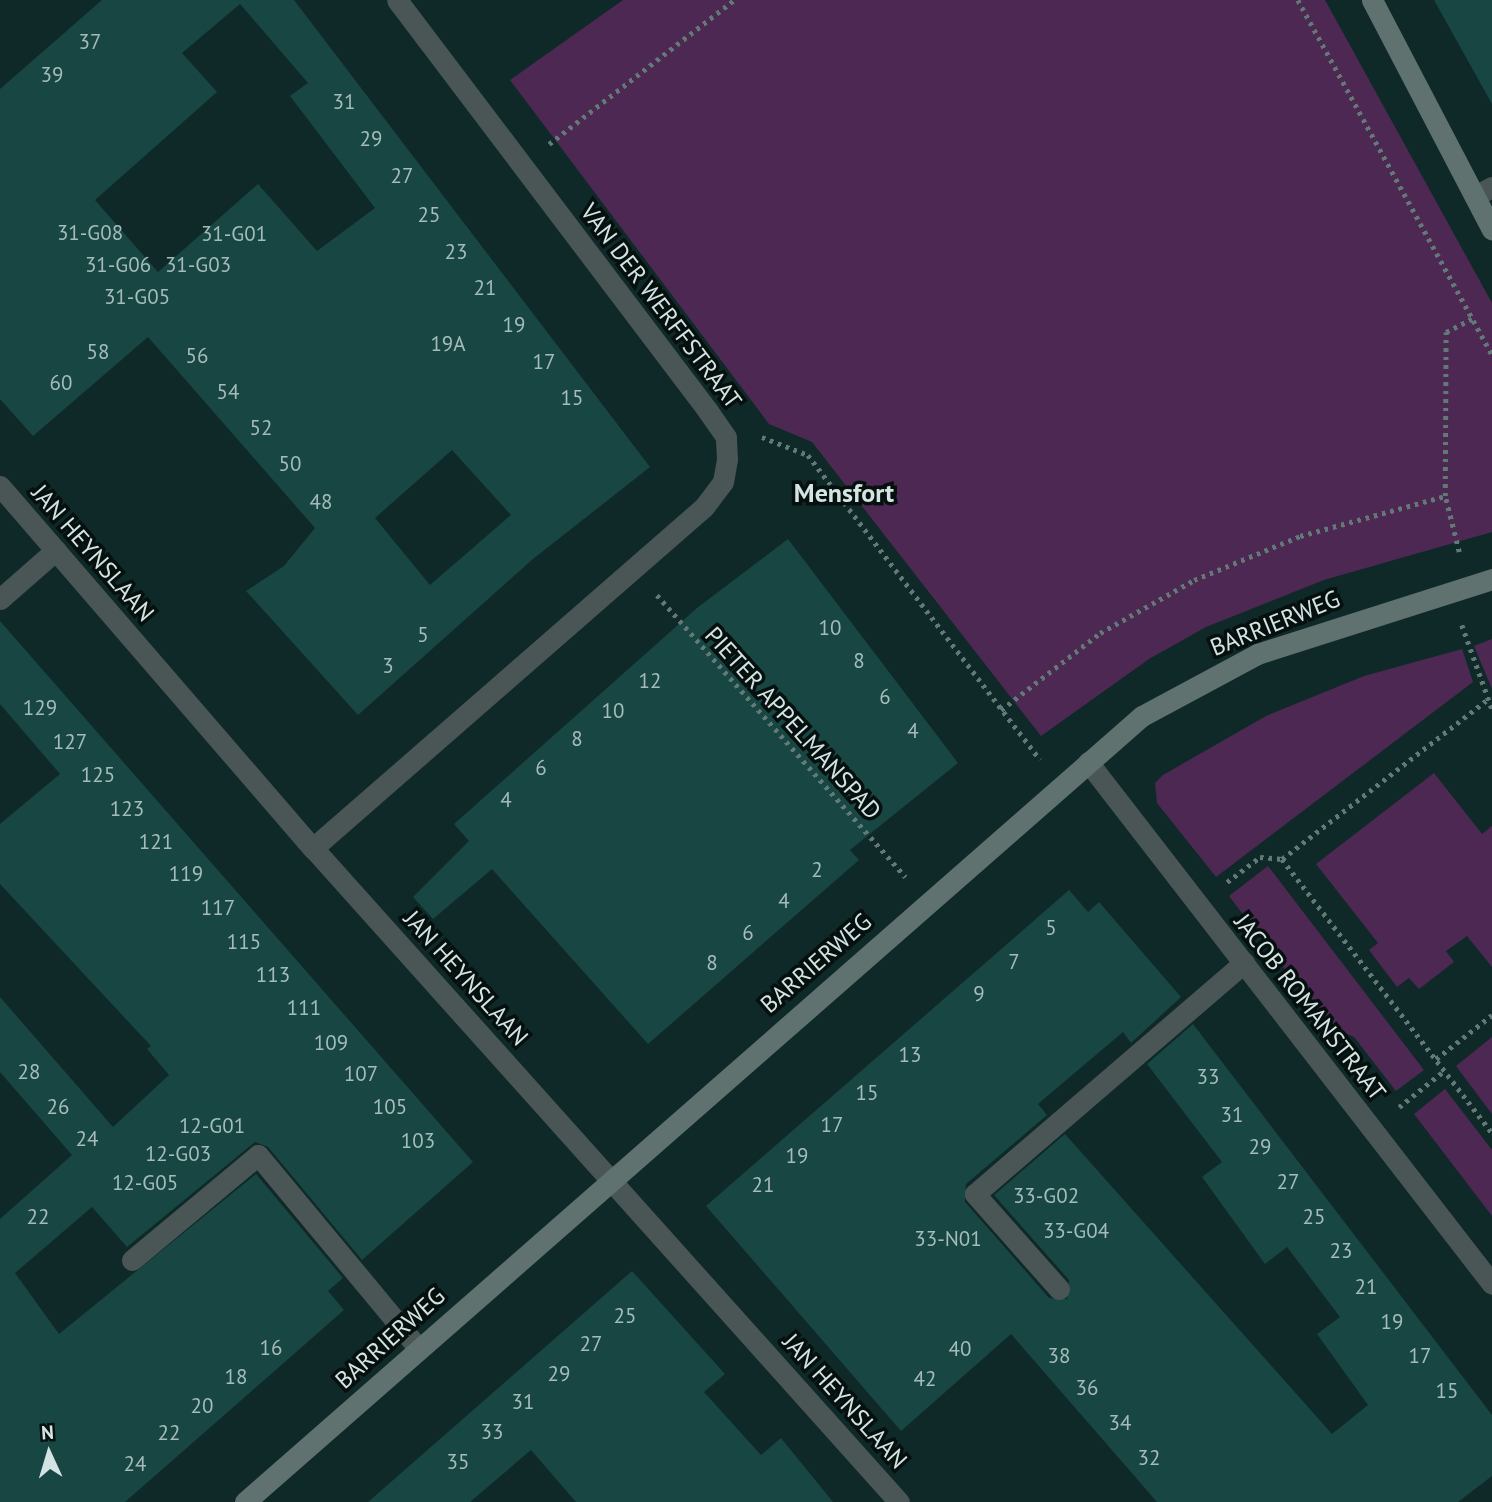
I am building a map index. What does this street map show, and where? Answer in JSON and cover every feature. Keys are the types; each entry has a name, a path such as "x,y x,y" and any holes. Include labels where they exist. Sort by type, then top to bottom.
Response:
{"street":[{"name":"VAN DER WERFFSTRAAT","path":"313,848 633,568 723,482 726,437 524,164 397,0"},
{"path":"1372,0 1483,192 1492,230"},
{"name":"JAN HEYNSLAAN","path":"0,486 313,848 611,1177 899,1502"},
{"path":"0,599 56,550"},
{"name":"BARRIERWEG","path":"244,1502 927,900 1142,716 1257,654 1492,579"},
{"name":"JACOB ROMANSTRAAT","path":"1088,762 1492,1284"},
{"path":"1059,1289 975,1194 1244,963"},
{"path":"132,1260 258,1155 418,1348"}],"path":[{"path":"524,164 734,0"},
{"path":"1298,0 1492,354"},
{"path":"1472,319 1446,332 1445,496 1460,588 1486,701 1492,709"},
{"path":"726,437 760,436 808,455 1060,786"},
{"path":"1001,710 1100,633 1194,580 1300,536 1445,496"},
{"name":"PIETER APPELMANSPAD","path":"633,568 927,900"},
{"path":"1198,905 1260,857 1282,859 1486,701"},
{"path":"1282,859 1492,1133"},
{"path":"1436,1059 1492,1015"},
{"path":"1371,1129 1445,1070"}],"shaded area":[{"path":"623,0 1325,0 1492,303 1492,532 1324,580 1206,627 1149,659 1041,736 812,442 769,424 510,80"},
{"path":"1492,639 1492,689 1474,646"},
{"path":"1462,649 1473,682 1216,877 1157,803 1155,783 1163,775 1266,716 1364,676"},
{"path":"1434,773 1482,834 1492,826 1492,967 1467,936 1446,951 1454,962 1419,989 1409,978 1397,987 1369,950 1378,943 1316,864"},
{"path":"1268,866 1424,1070 1396,1091 1354,1037 1328,1026 1229,896"},
{"path":"1492,1037 1492,1114 1456,1066"},
{"path":"1445,1089 1492,1150 1492,1216 1414,1114"}],"building":[{"path":"102,0 294,0 650,467 533,559 358,715 246,591 284,566 315,528 148,337 33,436 0,399 0,89","holes":["240,4 308,83 290,96 375,208 317,251 258,184 158,272 95,200 217,92 182,53","452,450 511,515 430,585 375,518"]},
{"path":"1434,0 1492,0 1492,104"},
{"path":"788,539 958,763 850,850 859,860 648,1044 492,869 433,919 413,897 469,841 454,824 697,608"},
{"path":"0,621 473,1162 362,1260 268,1147 255,1142 127,1247 92,1207 15,1273 59,1334 256,1174 343,1278 328,1291 344,1310 125,1502 0,1502 0,1219 72,1155 0,1072 0,997 113,1127 169,1075 147,1049 151,1046 0,884 0,824 60,774 0,704"},
{"path":"1069,890 1088,912 1099,902 1181,997 1131,1043 1123,1032 1038,1104 1047,1115 966,1184 965,1202 1049,1298 1067,1299 1069,1280 994,1195 1065,1134 1332,1434 1368,1405 1317,1334 1340,1317 1287,1247 1265,1264 1202,1177 1222,1162 1147,1064 1193,1024 1492,1415 1492,1476 1458,1502 1157,1502 1011,1334 901,1431 706,1206"},
{"path":"632,1271 725,1374 704,1392 761,1455 781,1438 833,1502 576,1502 531,1450 470,1502 368,1502"}],"district":[{"name":"Mensfort","path":"844,493"}]}
